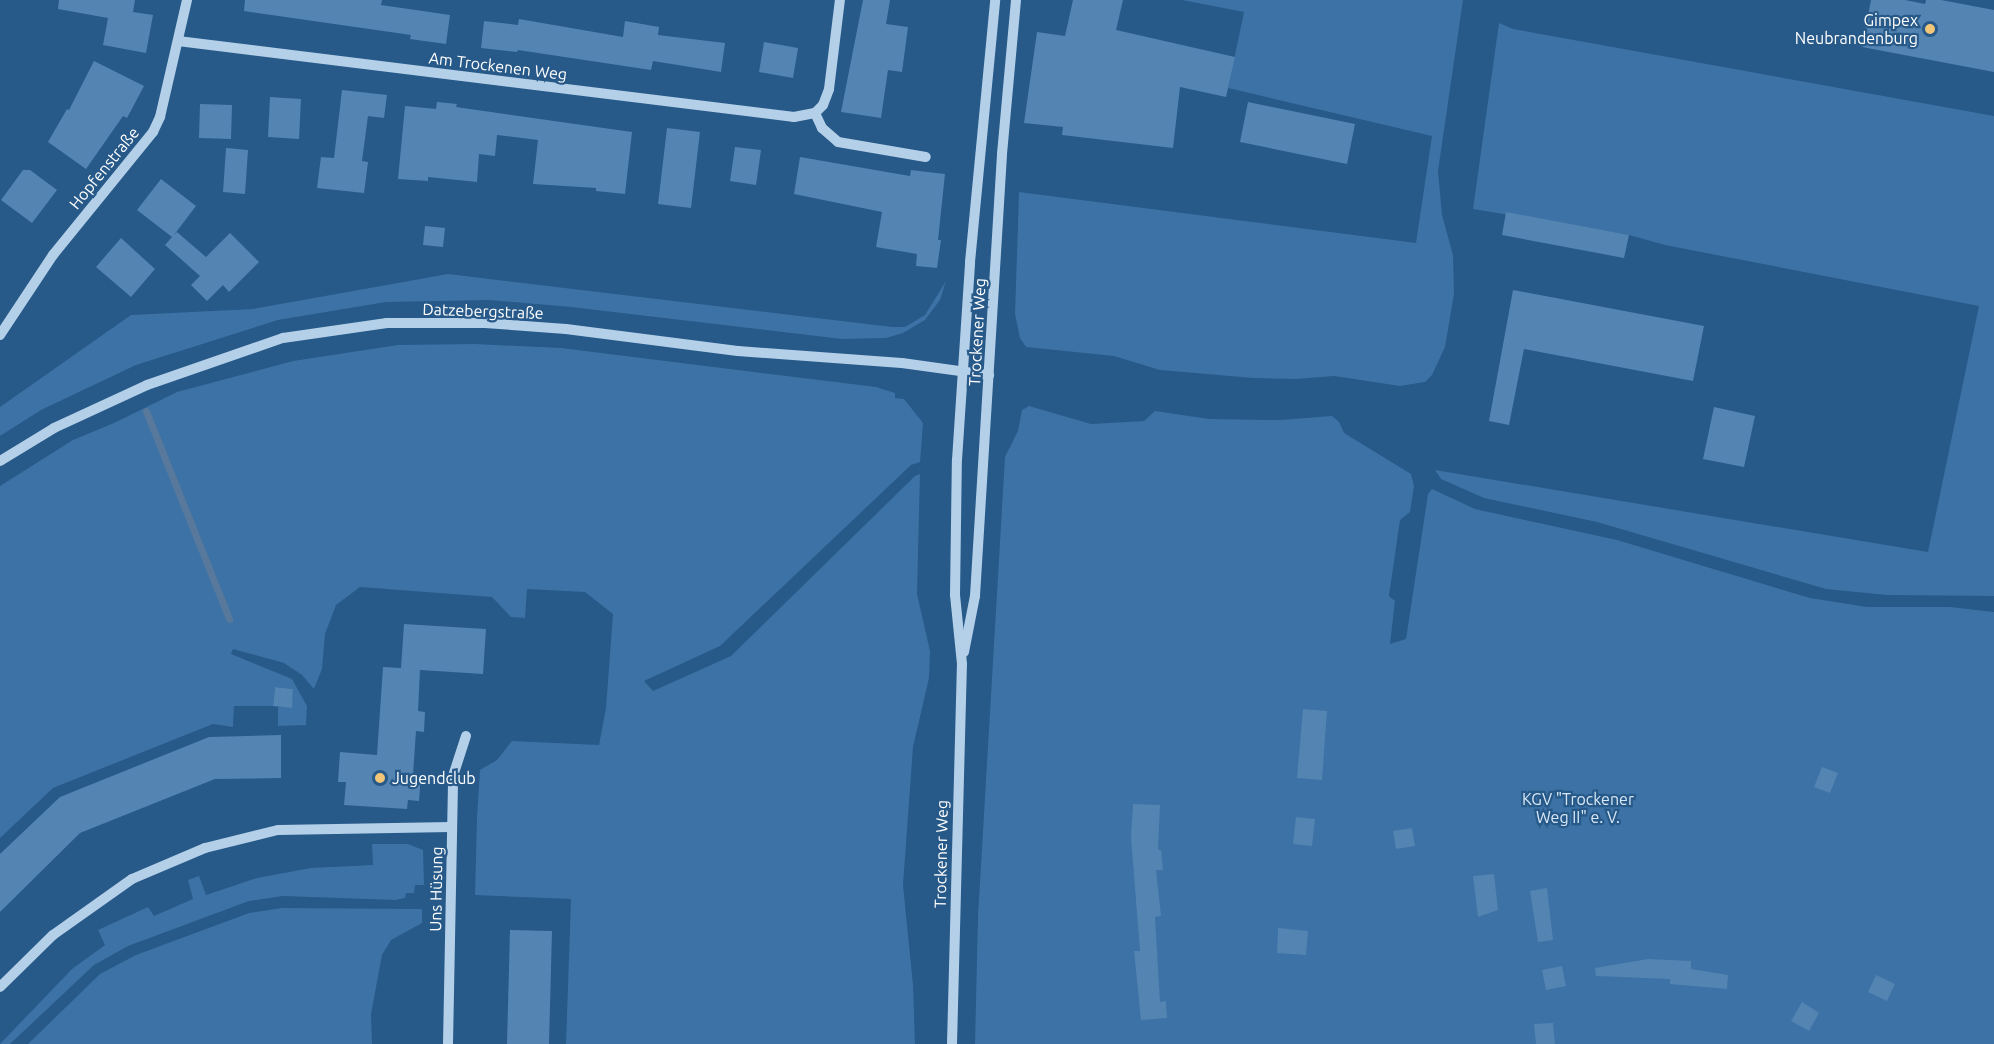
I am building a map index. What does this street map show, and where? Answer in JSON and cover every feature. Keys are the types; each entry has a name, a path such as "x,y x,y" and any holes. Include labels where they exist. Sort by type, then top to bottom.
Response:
{"street":[{"name":"Hopfenstraße","path":"0,335 53,255 153,132 160,117 187,0"},
{"path":"840,0 829,89 822,105 815,113 822,128 838,142 926,157"},
{"name":"Trockener Weg","path":"952,1044 962,664 955,595 957,460 970,262 995,0"},
{"name":"Trockener Weg","path":"962,664 975,596 1002,154 1016,0"},
{"name":"Am Trockenen Weg","path":"178,41 794,117 815,113"},
{"name":"Datzebergstraße","path":"0,461 54,428 147,385 283,338 387,322 485,323 566,329 738,351 902,363 989,375"},
{"name":"Uns Hüsung","path":"448,1044 453,776 466,736"},
{"path":"0,987 52,935 132,879 205,848 278,830 452,827"}],"green space":[{"path":"1182,0 1463,0 1438,171 1442,215 1453,255 1454,294 1445,347 1432,375 1425,382 1400,386 1334,376 1296,379 1253,378 1160,370 1114,356 1026,347 1020,338 1015,314 1019,192 1416,243 1432,136 1228,88 1244,12"},
{"path":"1499,23 1513,29 1994,116 1994,596 1887,595 1826,589 1597,522 1484,498 1441,479 1435,470 1928,552 1979,306 1665,245 1629,235 1473,209"},
{"path":"448,274 892,327 905,327 925,315 946,281 940,300 925,320 903,333 886,338 842,339 571,307 489,300 386,302 278,320 136,365 41,410 0,436 0,407 131,315 253,309"},
{"path":"475,344 561,348 876,387 895,393 895,398 904,399 923,423 920,462 911,465 720,646 644,681 653,691 731,656 915,476 920,474 917,594 930,651 929,678 913,747 903,885 913,985 915,1044 566,1044 571,899 475,895 477,817 480,770 497,760 512,741 599,745 606,708 613,614 585,592 527,589 525,618 511,617 492,597 360,587 336,605 325,634 322,669 314,689 302,675 284,663 233,649 231,654 292,679 307,706 306,725 278,726 278,707 291,707 293,689 275,687 273,706 234,706 233,727 213,724 53,788 0,838 0,486 73,440 177,392 293,361 398,345"},
{"name":"KGV \"Trockener Weg II\" e. V.","path":"1029,406 1091,424 1144,421 1155,411 1209,419 1281,420 1332,416 1339,422 1344,433 1411,474 1414,486 1410,512 1400,520 1389,596 1395,601 1390,644 1406,639 1428,494 1432,489 1475,509 1617,540 1810,598 1867,607 1950,607 1994,612 1994,1044 975,1044 978,916 1005,457 1018,431 1022,410"},
{"path":"372,844 408,844 423,850 424,885 415,885 414,893 406,893 405,898 395,900 283,896 249,901 128,946 94,965 10,1044 0,1044 72,969 105,945 98,930 148,907 154,916 193,899 188,880 199,876 206,895 257,878 311,868 373,865"},
{"path":"282,908 422,909 422,923 391,940 382,955 371,1014 372,1044 28,1044 100,974 136,955 249,913"}],"building":[{"path":"59,0 135,0 133,12 153,15 146,53 103,45 108,18 58,9"},
{"path":"245,0 382,0 381,5 450,15 446,44 410,39 411,35 244,11"},
{"path":"863,0 890,0 886,24 908,27 902,72 888,70 881,118 841,112"},
{"path":"1073,0 1123,0 1116,30 1235,57 1226,97 1180,87 1173,148 1062,135 1063,127 1024,123 1037,32 1065,36"},
{"name":"Gimpex Neubrandenburg","path":"1871,0 1905,0 1925,4 1926,0 1941,0 1994,10 1994,72 1862,47"},
{"path":"519,19 623,37 625,21 659,27 658,35 725,43 721,72 653,61 651,70 518,50 517,52 481,48 484,21 518,25"},
{"path":"764,42 798,48 793,78 759,72"},
{"path":"94,61 144,86 127,118 123,116 86,169 48,142 67,109 69,110"},
{"path":"342,90 387,95 384,118 368,116 362,161 368,162 364,193 317,188 321,157 334,158"},
{"path":"270,97 301,99 299,139 268,137"},
{"path":"437,102 457,104 456,107 632,132 625,194 596,191 596,188 533,184 538,140 497,135 495,156 479,154 477,182 428,177 428,181 398,179 405,106 436,109"},
{"path":"1248,102 1355,124 1347,164 1240,142"},
{"path":"200,104 232,105 231,139 199,138"},
{"path":"667,128 700,132 691,208 658,204"},
{"path":"735,147 761,150 756,185 730,181"},
{"path":"226,148 248,150 245,194 223,192"},
{"path":"800,157 910,176 911,170 945,174 937,268 916,266 917,254 876,247 882,212 794,194"},
{"path":"23,170 30,170 57,190 32,223 1,200"},
{"path":"161,179 196,206 174,235 177,232 206,257 230,233 259,262 229,292 223,285 207,301 191,285 200,276 165,245 172,237 137,210"},
{"path":"1506,212 1629,235 1624,258 1502,235"},
{"path":"425,226 445,228 443,247 423,245"},
{"path":"121,238 155,269 131,297 96,267"},
{"path":"1513,290 1704,326 1693,381 1524,349 1509,425 1489,421"},
{"path":"1714,407 1755,416 1744,467 1703,459"},
{"path":"404,624 486,629 483,674 420,670 418,711 425,712 424,732 416,731 413,775 421,775 419,801 408,800 407,809 344,805 346,782 338,782 340,752 377,755 383,667 401,668"},
{"path":"275,687 293,689 292,708 273,706"},
{"path":"1303,709 1327,711 1322,780 1297,778"},
{"path":"281,735 281,778 215,779 80,833 0,912 0,854 60,797 209,737"},
{"path":"1822,767 1838,773 1830,793 1814,787"},
{"path":"1133,804 1160,805 1158,850 1161,850 1163,870 1156,870 1161,916 1155,917 1160,1002 1166,1001 1167,1018 1141,1020 1134,951 1140,951 1131,837"},
{"path":"1296,817 1315,819 1312,846 1293,844"},
{"path":"1412,828 1415,846 1396,849 1393,831"},
{"path":"1494,874 1498,910 1478,917 1473,876"},
{"path":"1547,888 1553,940 1538,942 1530,891"},
{"path":"1278,928 1308,931 1306,955 1277,953"},
{"path":"510,930 552,931 549,1044 507,1044"},
{"path":"1648,959 1691,961 1691,969 1728,975 1727,989 1670,984 1670,979 1596,976 1595,968"},
{"path":"1562,966 1566,986 1546,990 1542,970"},
{"path":"1876,975 1895,984 1887,1001 1868,992"},
{"path":"1802,1002 1819,1013 1809,1031 1791,1021"},
{"path":"1553,1023 1555,1044 1536,1044 1534,1024"}],"waterway":[{"path":"146,411 229,619"}],"place":[{"name":"Gimpex Neubrandenburg","path":"1930,29"},
{"name":"Jugendclub","path":"380,778"}]}
